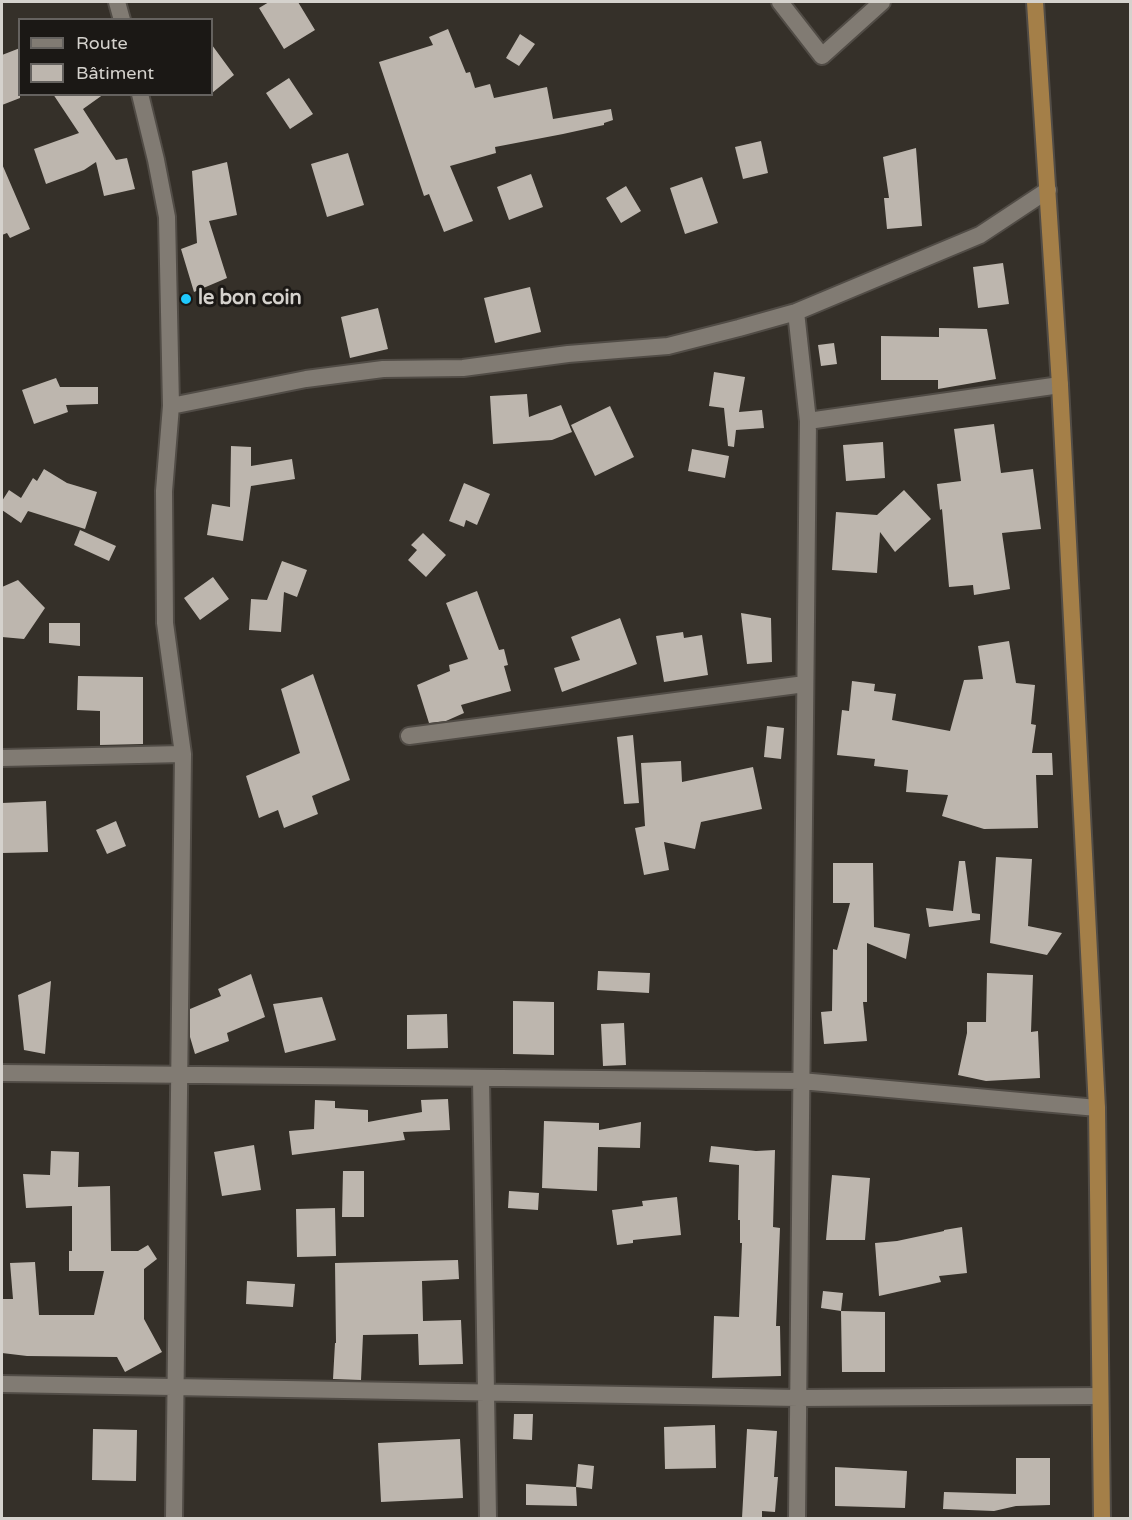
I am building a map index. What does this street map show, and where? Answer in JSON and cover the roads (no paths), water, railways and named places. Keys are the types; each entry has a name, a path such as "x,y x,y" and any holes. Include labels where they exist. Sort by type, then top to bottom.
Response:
{"highway":[{"path":"1035,2 1060,385 1097,1108 1102,1518"}],"street":[{"path":"117,2 121,18"},
{"path":"780,2 822,56 882,2"},
{"path":"140,96 167,217 171,406 164,491 165,623 183,754 174,1518"},
{"path":"171,406 306,379 383,369 463,368 568,354 668,346 796,312 980,235 1048,190"},
{"path":"796,312 808,421 797,1518"},
{"path":"808,421 1060,385"},
{"path":"409,736 805,684"},
{"path":"2,758 183,754"},
{"path":"2,1073 801,1082 1097,1108"},
{"path":"481,1078 488,1518"},
{"path":"2,1384 798,1398 1099,1396"}],"place":[{"name":"le bon coin","path":"186,299"}]}
